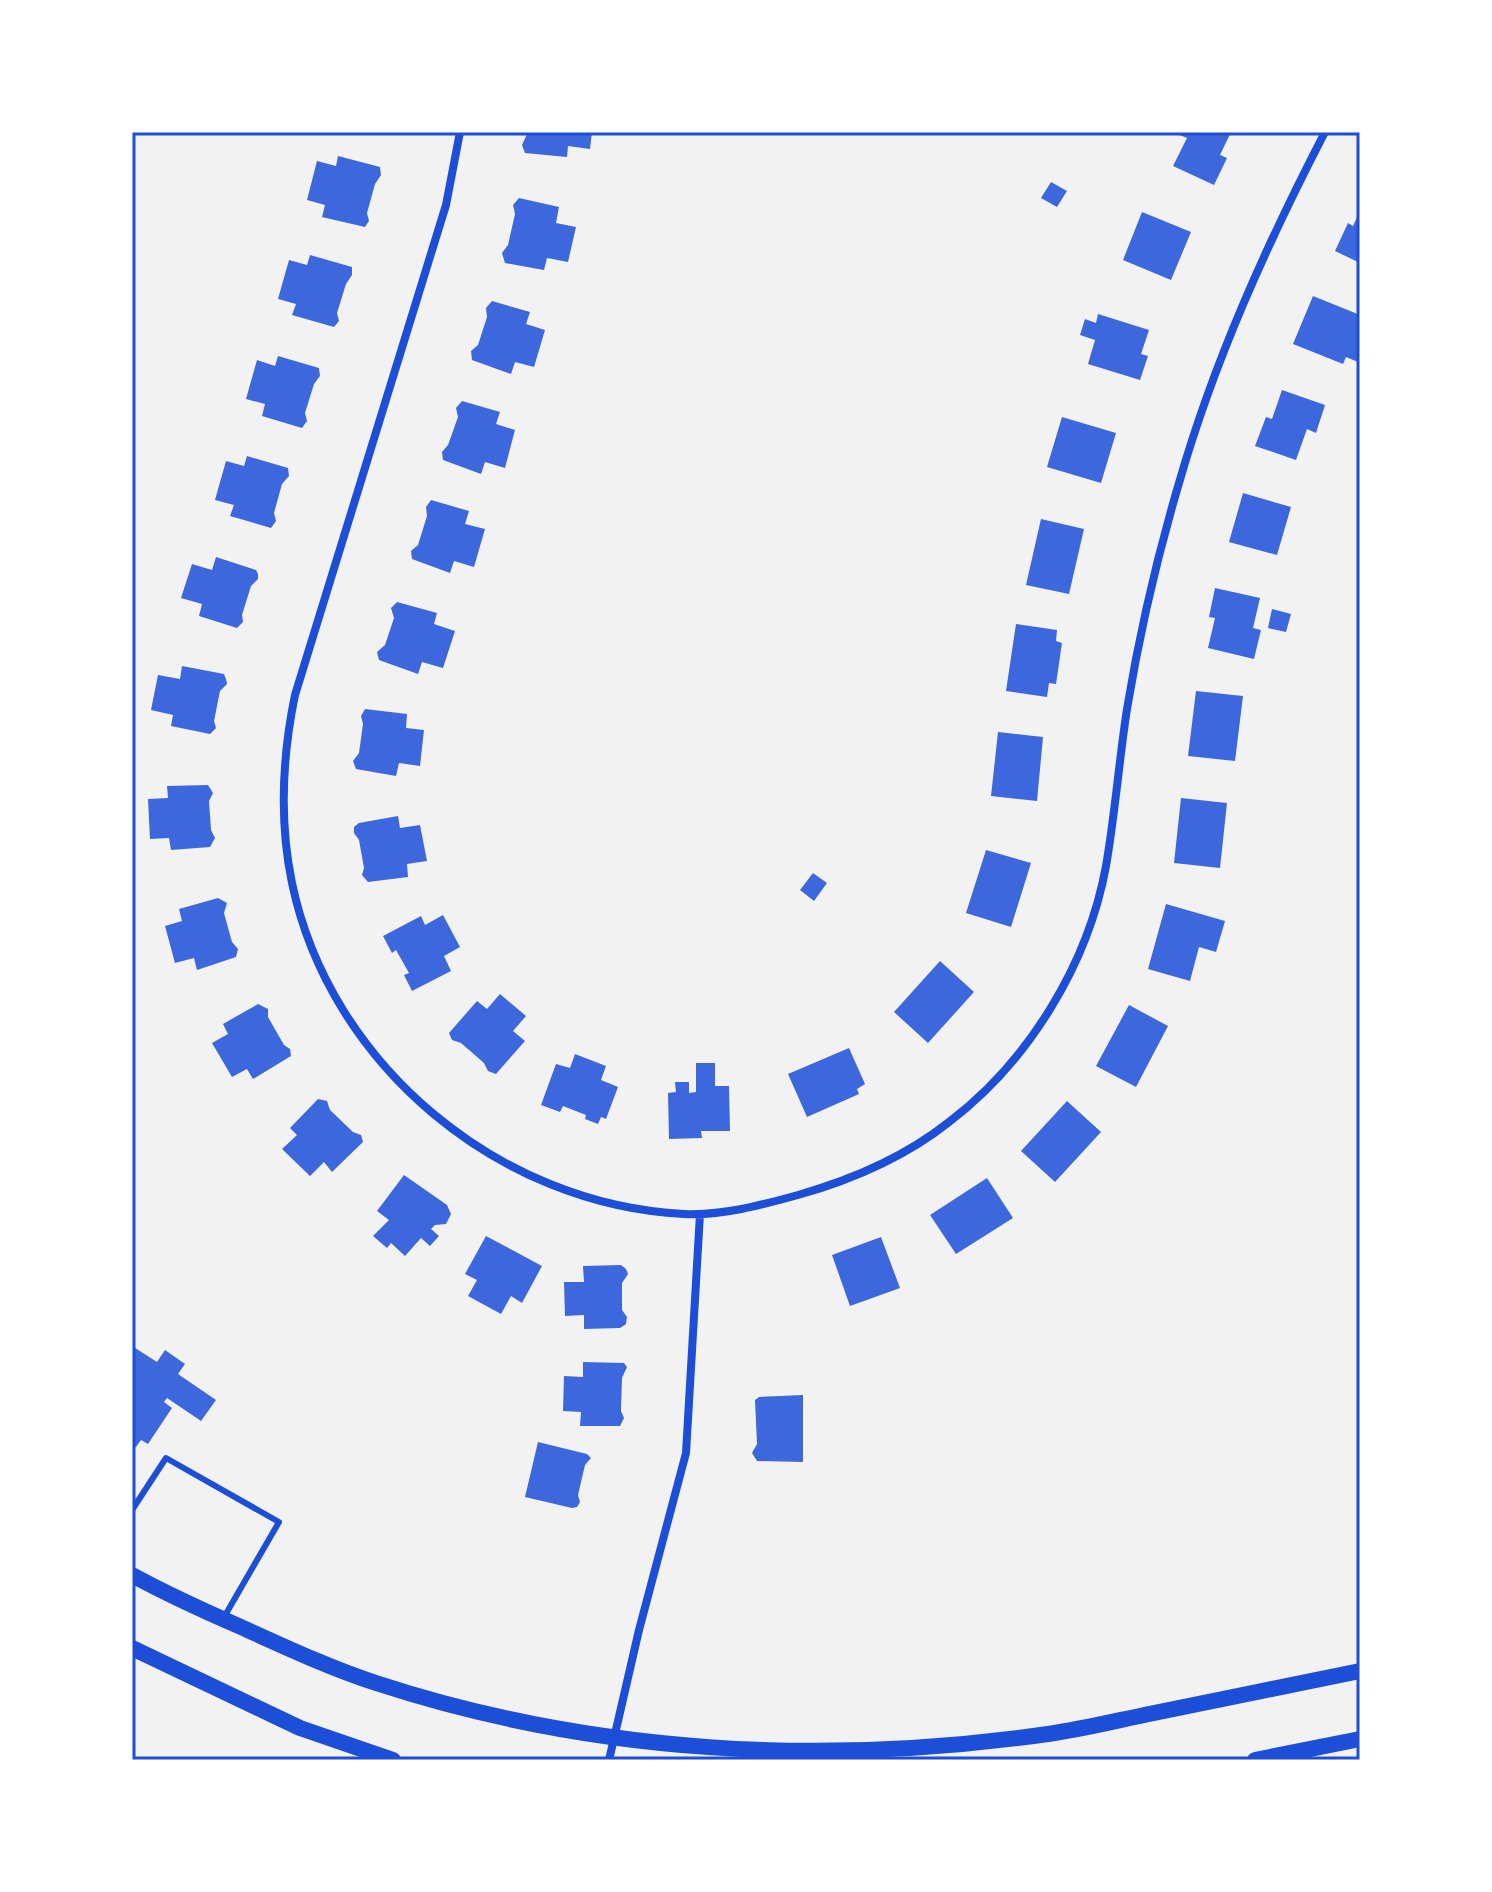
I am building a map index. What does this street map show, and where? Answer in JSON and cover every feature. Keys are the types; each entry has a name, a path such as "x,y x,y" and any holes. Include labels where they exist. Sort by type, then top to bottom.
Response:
{"main road":[{"path":"132,1575 302,1655 374,1682 449,1705 526,1723 683,1746 764,1751 913,1748 1049,1734 1360,1671"},
{"path":"132,1648 300,1728 393,1760"},
{"path":"1255,1760 1360,1739"}],"street":[{"path":"460,132 446,205 295,695 287,732 283,798 286,850 293,888 309,939 340,1005 382,1064 429,1111 460,1135 525,1173 590,1198 632,1208 700,1214 770,1203 839,1183 898,1155 947,1124 988,1089 1031,1037 1062,989 1086,936 1105,871 1128,705 1178,484 1235,322 1325,132"},
{"path":"609,1760 639,1630 686,1453 700,1214"}],"lane":[{"path":"132,1510 166,1458 279,1522 223,1619"}],"building":[{"path":"528,132 592,132 590,149 568,146 567,157 525,153 522,145"},
{"path":"1172,132 1231,132 1220,155 1227,158 1214,185 1173,166 1187,138"},
{"path":"338,156 380,167 381,175 375,184 367,213 369,221 365,227 322,217 325,205 307,200 317,161 336,166"},
{"path":"1051,182 1067,191 1057,207 1041,198"},
{"path":"519,198 559,207 556,223 576,227 568,262 547,258 544,270 505,263 502,253 508,245 515,214 513,205"},
{"path":"1360,211 1360,263 1335,251 1348,223 1353,226"},
{"path":"1142,212 1191,232 1171,280 1123,260"},
{"path":"310,255 352,267 352,275 337,313 339,321 334,327 292,315 296,304 278,299 289,260 307,265"},
{"path":"1313,296 1360,315 1358,362 1346,357 1343,364 1293,344"},
{"path":"492,301 530,312 526,324 545,330 534,367 515,362 511,374 472,360 471,351 478,345 487,317 486,308"},
{"path":"1098,314 1149,330 1141,354 1148,356 1140,380 1088,364 1095,340 1080,335 1085,319 1096,323"},
{"path":"278,356 319,368 320,376 314,384 305,413 307,421 302,428 262,416 265,404 246,399 257,360 275,366"},
{"path":"1282,390 1325,405 1316,433 1307,429 1296,460 1255,446 1266,417 1272,419"},
{"path":"462,401 500,412 496,424 515,430 505,468 485,462 481,474 443,460 442,452 448,445 458,417 456,408"},
{"path":"1062,417 1116,433 1101,483 1047,467"},
{"path":"247,456 288,468 289,476 282,484 274,513 276,521 271,528 230,516 234,505 215,500 226,461 244,466"},
{"path":"1243,493 1291,507 1277,555 1229,542"},
{"path":"431,500 469,511 465,524 485,529 474,567 454,561 450,573 412,559 411,551 418,545 427,516 426,507"},
{"path":"1041,519 1084,529 1069,594 1026,585"},
{"path":"216,557 256,570 258,574 258,579 251,586 242,615 243,622 237,628 199,616 202,604 181,598 192,564 212,570"},
{"path":"1215,588 1260,598 1253,628 1261,630 1254,659 1208,648 1215,618 1209,617"},
{"path":"397,602 437,613 434,624 455,631 443,668 422,662 418,674 379,660 377,652 385,645 394,618 391,608"},
{"path":"1272,609 1291,614 1286,632 1268,628"},
{"path":"1016,624 1057,630 1056,641 1062,643 1056,684 1049,683 1047,697 1006,691"},
{"path":"182,666 224,674 227,684 220,691 214,721 216,728 210,734 171,726 173,715 151,710 158,675 180,679"},
{"path":"1196,691 1243,696 1235,761 1188,756"},
{"path":"365,709 407,714 406,728 424,730 420,766 399,763 396,776 356,769 353,761 359,753 363,724 361,716"},
{"path":"998,732 1043,737 1037,801 991,796"},
{"path":"208,785 213,793 209,801 211,830 215,838 210,847 171,850 169,838 150,839 148,799 168,798 167,786"},
{"path":"1181,798 1227,803 1220,868 1174,863"},
{"path":"398,816 400,828 420,825 427,861 407,864 408,877 368,882 362,875 364,868 354,827 359,823"},
{"path":"986,850 1031,863 1011,927 966,913"},
{"path":"813,873 827,883 814,901 800,890"},
{"path":"218,898 227,903 224,913 232,942 238,949 236,957 197,970 194,958 175,963 165,926 182,921 179,909"},
{"path":"1166,904 1225,921 1216,952 1199,947 1190,981 1148,969"},
{"path":"443,915 460,947 444,956 451,971 412,991 404,975 409,973 396,950 392,953 383,936 421,916 425,925"},
{"path":"940,961 974,992 928,1043 894,1012"},
{"path":"500,994 526,1016 513,1031 525,1041 496,1074 488,1071 484,1063 461,1043 452,1040 449,1033 477,1001 487,1009"},
{"path":"258,1004 268,1009 268,1017 284,1045 290,1049 291,1056 253,1079 247,1069 232,1077 212,1043 228,1034 223,1024"},
{"path":"1129,1005 1168,1026 1136,1087 1096,1066"},
{"path":"849,1048 865,1084 857,1089 859,1094 807,1117 788,1074"},
{"path":"575,1054 606,1066 601,1080 618,1087 606,1119 601,1117 598,1124 585,1119 586,1115 563,1106 560,1112 541,1105 556,1064 570,1068"},
{"path":"696,1063 715,1063 715,1086 729,1086 730,1131 701,1131 702,1138 669,1139 668,1093 676,1092 675,1082 689,1082 689,1093 696,1092"},
{"path":"318,1099 327,1101 330,1110 353,1132 361,1135 363,1142 332,1172 324,1162 310,1176 282,1149 297,1135 290,1128"},
{"path":"1067,1101 1101,1132 1055,1182 1021,1151"},
{"path":"404,1175 447,1205 451,1214 446,1224 435,1225 431,1229 439,1236 430,1246 421,1238 405,1256 391,1243 387,1248 373,1236 389,1220 377,1211"},
{"path":"987,1178 1013,1218 956,1254 930,1215"},
{"path":"486,1236 542,1266 522,1303 511,1296 501,1314 468,1296 477,1280 465,1274"},
{"path":"881,1237 900,1288 850,1306 832,1255"},
{"path":"621,1265 628,1274 622,1283 622,1310 627,1317 626,1324 620,1328 584,1329 584,1315 565,1316 564,1282 584,1282 583,1266"},
{"path":"132,1346 157,1362 165,1350 185,1364 178,1374 216,1400 201,1421 167,1398 164,1402 172,1408 148,1444 141,1440 136,1447 132,1445"},
{"path":"583,1362 624,1363 627,1367 622,1378 621,1411 624,1418 620,1426 580,1426 581,1412 563,1411 564,1376 583,1377"},
{"path":"803,1395 803,1462 757,1461 752,1453 757,1444 755,1400 759,1397"},
{"path":"538,1442 587,1454 591,1458 585,1465 577,1507 525,1497"}]}
